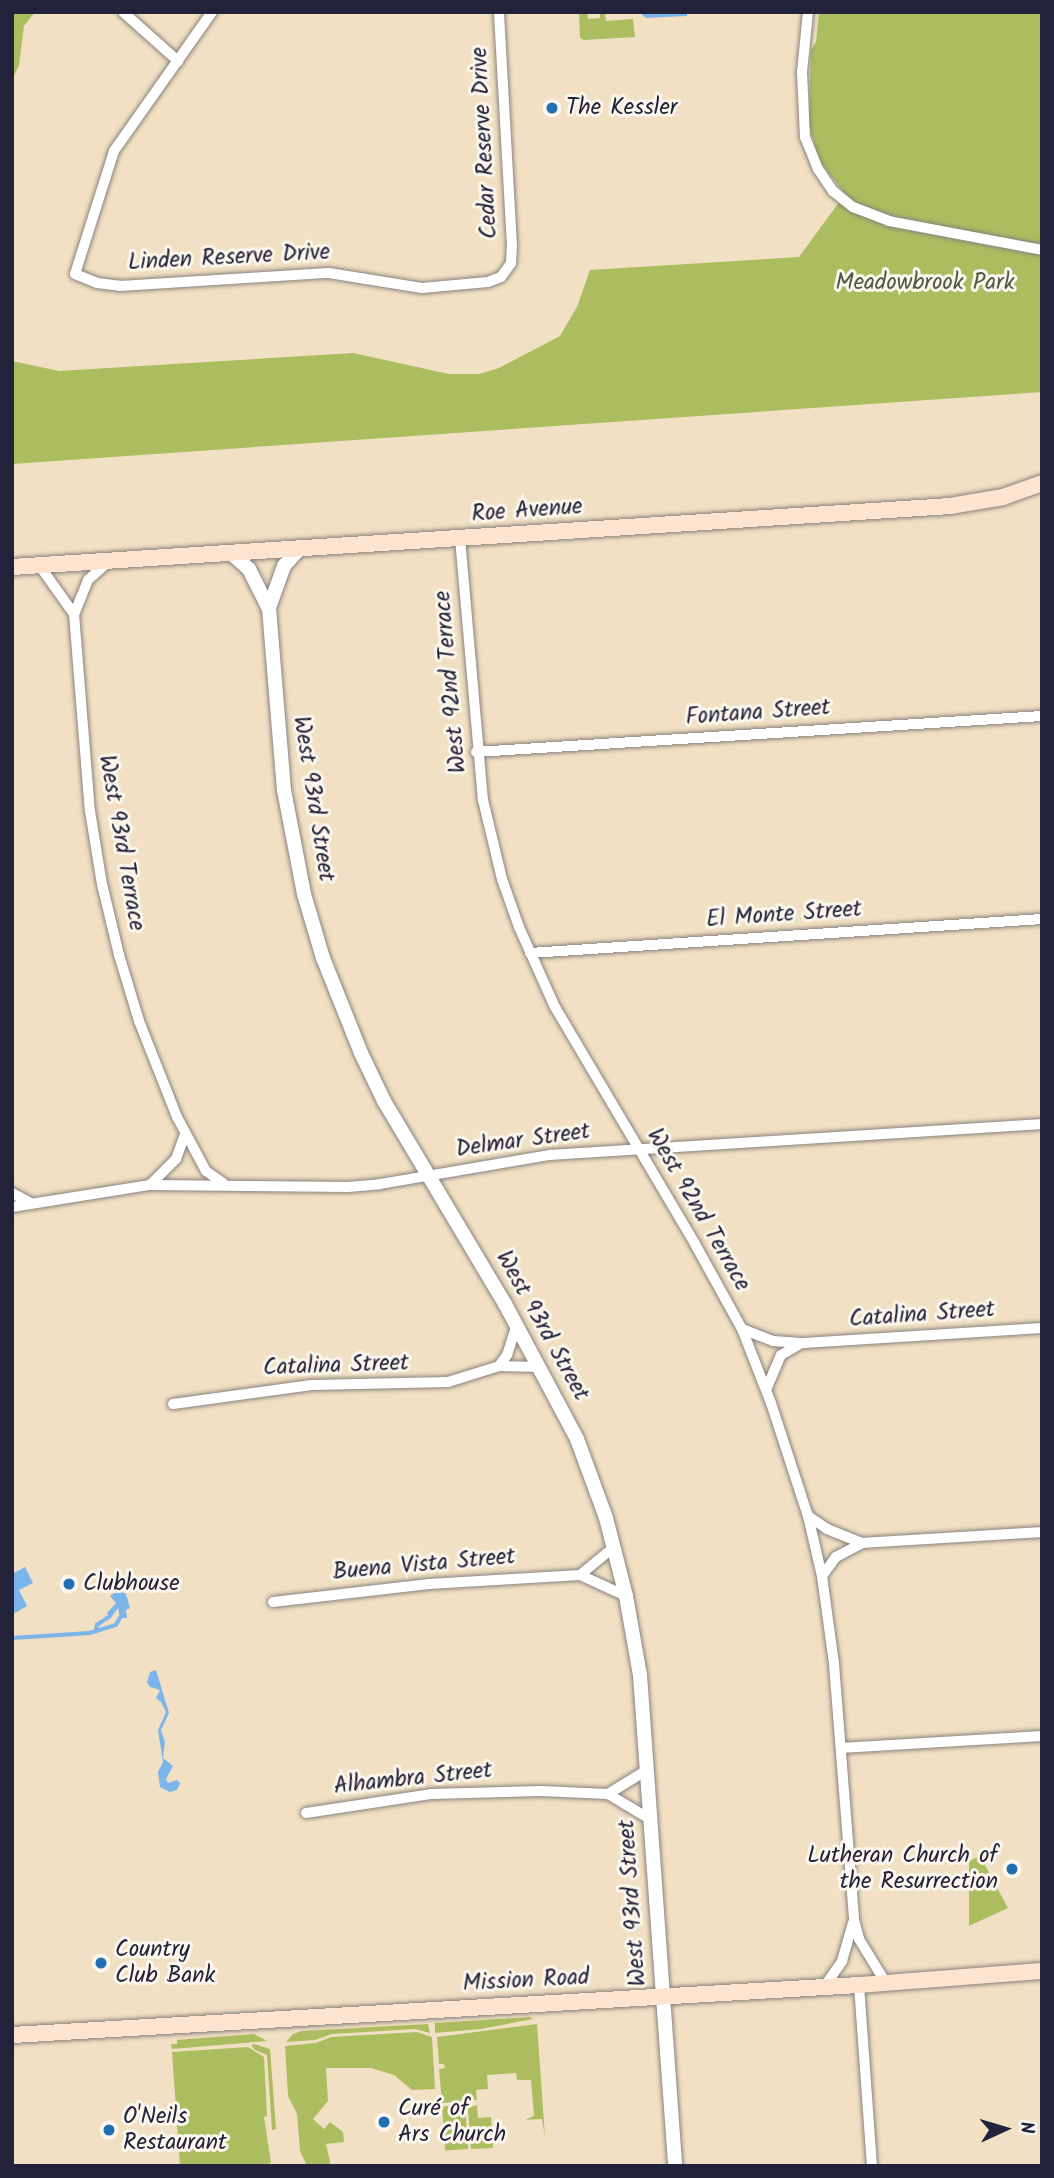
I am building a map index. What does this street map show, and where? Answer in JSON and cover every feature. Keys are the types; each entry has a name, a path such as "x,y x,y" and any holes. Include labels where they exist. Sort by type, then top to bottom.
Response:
{"main road":[{"name":"Roe Avenue","path":"12,567 950,506 1003,496 1042,483"},
{"name":"Mission Road","path":"12,2035 859,1985 1042,1971"}],"street":[{"path":"123,12 178,61 212,12"},
{"name":"Cedar Reserve Drive","path":"499,12 512,246 508,270"},
{"path":"808,12 802,72 803,123 811,155 833,191 853,207 889,221 1042,250"},
{"name":"Linden Reserve Drive","path":"178,61 114,151 75,275 97,283 120,286 329,273 422,288 488,282 501,277 508,270"},
{"name":"West 92nd Terrace","path":"460,538 476,752 489,832 502,879 530,953 555,1007 640,1149 742,1329 766,1390 808,1516 821,1576 834,1664 854,1920 859,1940 886,1983"},
{"name":"West 93rd Street","path":"300,548 284,566 269,608 284,790 304,894 323,958 361,1053 384,1101 517,1325 577,1439 614,1547 626,1596 640,1675 675,2166"},
{"path":"230,553 248,569 263,592 269,608"},
{"name":"West 93rd Terrace","path":"111,560 88,580 74,614 88,798 102,884 139,1021 185,1134 206,1171 225,1184"},
{"path":"39,565 74,614"},
{"name":"Fontana Street","path":"476,752 1042,716"},
{"name":"El Monte Street","path":"530,953 1042,919"},
{"name":"Delmar Street","path":"12,1207 150,1185 348,1187 550,1155 1042,1124"},
{"path":"150,1185 176,1159 185,1134"},
{"path":"12,1193 31,1203"},
{"path":"499,1366 507,1355 517,1325"},
{"name":"Catalina Street","path":"742,1329 773,1341 804,1343 1042,1328"},
{"path":"766,1390 781,1355 804,1343"},
{"name":"Catalina Street","path":"173,1404 298,1386 448,1382 499,1366 540,1367"},
{"path":"808,1516 827,1529 862,1543"},
{"path":"821,1576 836,1557 862,1543 1042,1532"},
{"path":"580,1575 614,1547"},
{"name":"Buena Vista Street","path":"273,1602 429,1584 580,1575 626,1596"},
{"path":"841,1748 1042,1736"},
{"path":"608,1794 647,1770"},
{"name":"Alhambra Street","path":"306,1813 376,1801 468,1791 608,1794 650,1819"},
{"name":"West 92nd Terrace","path":"824,1987 842,1961 854,1920"},
{"path":"859,1985 872,2166"}],"green space":[{"path":"12,12 35,12 24,26 19,65 12,80"},
{"path":"579,12 587,12 588,19 600,18 600,14 605,14 606,21 633,19 635,37 584,40 580,38"},
{"name":"Meadowbrook Park","path":"819,12 1042,12 1042,392 12,464 12,361 59,371 353,353 449,374 479,374 499,368 560,336 577,307 590,270 799,257 845,194 819,160 809,124 811,50 816,42"},
{"path":"980,1856 1008,1908 969,1926 969,1861"},
{"path":"530,2017 533,2019 481,2029 435,2033 435,2023"},
{"path":"428,2024 430,2033 415,2029 332,2034 315,2040 286,2042 293,2034 302,2031"},
{"path":"537,2024 545,2137 542,2119 525,2120 534,2116 531,2080 517,2080 516,2073 487,2075 488,2089 476,2090 477,2100 442,2103 439,2069 445,2068 444,2064 439,2064 437,2037"},
{"path":"417,2032 432,2037 435,2089 412,2090 394,2075 371,2068 326,2068 328,2101 313,2119 324,2129 330,2122 343,2132 344,2142 326,2144 331,2166 306,2164 300,2151 297,2114 288,2096 285,2046 316,2043 331,2037"},
{"path":"254,2034 267,2041 172,2049 171,2044 177,2044 177,2040"},
{"path":"251,2045 270,2049 276,2129 272,2130 267,2055 255,2050"},
{"path":"248,2047 264,2057 267,2116 264,2117 271,2163 258,2166 180,2166 172,2052"},
{"path":"465,2105 468,2149 445,2150 442,2107"},
{"path":"477,2105 478,2118 491,2117 493,2148 471,2149 468,2108"}],"water":[{"path":"639,12 687,12 687,16 646,18"},
{"path":"25,1567 33,1583 19,1590 27,1606 13,1614 12,1574"},
{"path":"118,1590 126,1594 130,1608 126,1610 127,1618 120,1618 118,1608 110,1619 107,1613 116,1603 110,1596"},
{"path":"156,1670 169,1713 161,1730 165,1742 163,1758 173,1766 166,1779 168,1783 177,1780 180,1783 177,1790 170,1792 160,1787 158,1772 163,1762 158,1730 166,1712 156,1698 160,1690 150,1687 147,1682 150,1672"}],"waterway":[{"path":"96,1630 97,1625 109,1617"},
{"path":"12,1638 90,1633 116,1625 120,1618"}],"place":[{"name":"The Kessler","path":"552,108"},
{"name":"Clubhouse","path":"69,1584"},
{"name":"Lutheran Church of the Resurrection","path":"1012,1869"},
{"name":"Country Club Bank","path":"101,1963"},
{"name":"Curé of Ars Church","path":"384,2122"},
{"name":"O'Neils Restaurant","path":"109,2130"}]}
